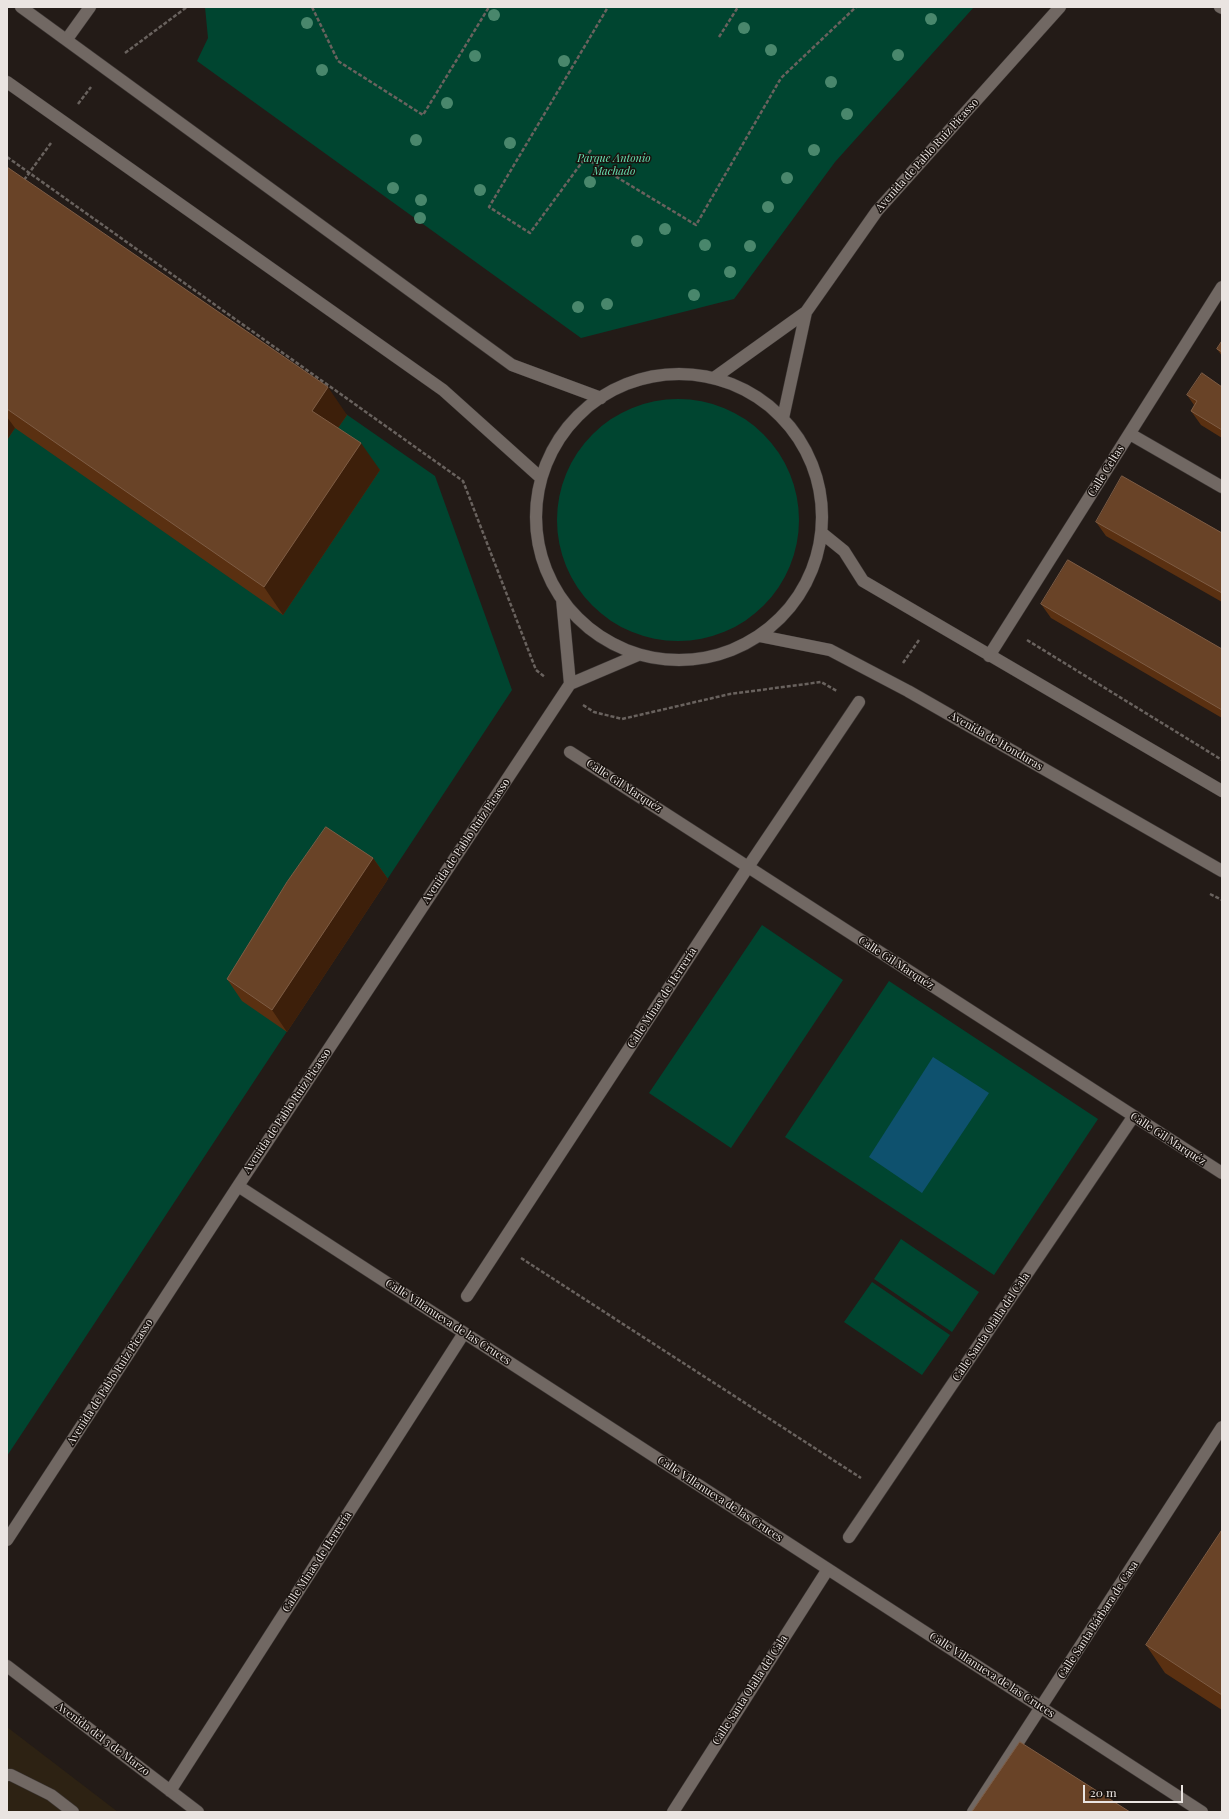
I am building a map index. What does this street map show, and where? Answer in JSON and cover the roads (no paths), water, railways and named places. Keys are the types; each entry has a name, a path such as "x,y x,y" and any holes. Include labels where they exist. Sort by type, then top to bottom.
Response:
{"street":[{"path":"21,7 512,365 601,398"},
{"path":"66,39 90,7"},
{"name":"Avenida de Pablo Ruiz Picasso","path":"714,378 806,312 877,211 1060,7"},
{"path":"7,82 443,390 541,478"},
{"name":"Calle Celtas","path":"989,656 1222,287"},
{"name":"Avenida de Pablo Ruiz Picasso","path":"783,418 806,312"},
{"path":"685,374 714,378 752,393 783,418 808,452 821,492 823,534 812,573 791,608 760,636 722,654 680,661 638,655 609,642 583,623 562,599 546,572 538,541 536,510 541,478 554,447 575,419 601,398 627,384 655,376 685,374"},
{"path":"1130,434 1222,487"},
{"path":"823,534 844,551 863,581 1222,791"},
{"path":"562,599 568,688 638,655"},
{"name":"Avenida de Honduras","path":"760,636 830,650 908,691 1222,871"},
{"name":"Avenida de Pablo Ruiz Picasso","path":"7,1540 238,1186 568,688"},
{"name":"Calle Minas de Herrería","path":"467,1296 748,867 859,702"},
{"name":"Calle Gil Marquéz","path":"570,752 1222,1173"},
{"name":"Calle Santa Olalla del Cala","path":"849,1537 1133,1116"},
{"name":"Calle Villanueva de las Cruces","path":"238,1186 1202,1812"},
{"name":"Calle Minas de Herrería","path":"170,1791 464,1332"},
{"name":"Calle Santa Bárbara de Casa","path":"973,1812 1222,1427"},
{"name":"Calle Santa Olalla del Cala","path":"673,1812 828,1569"},
{"name":"Avenida del 3 de Marzo","path":"7,1666 198,1812"},
{"path":"7,1775 11,1775 51,1795 73,1812"}],"water":[{"path":"933,1057 989,1093 922,1193 869,1157"}],"park label":[{"name":"Parque Antonio Machado","path":"614,165"}]}
